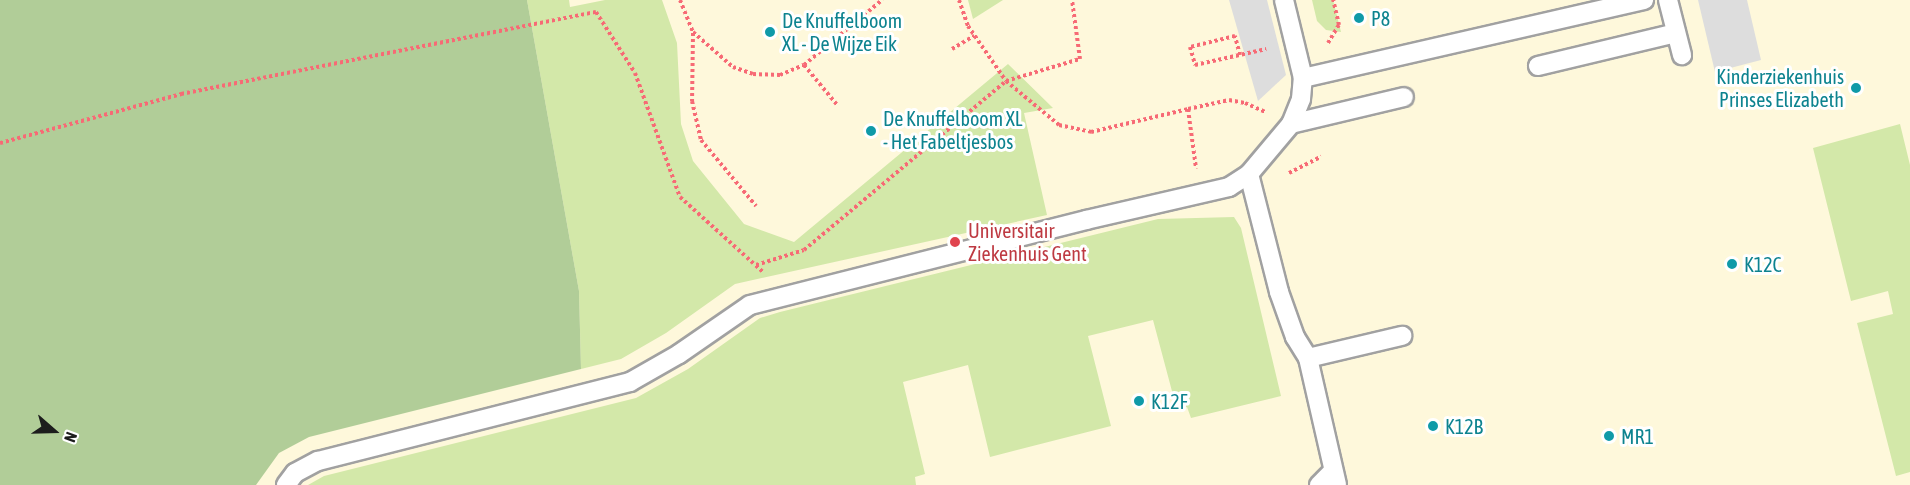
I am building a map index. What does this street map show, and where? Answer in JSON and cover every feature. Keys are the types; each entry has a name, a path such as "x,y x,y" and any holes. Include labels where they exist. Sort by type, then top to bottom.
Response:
{"lane":[{"path":"286,485 295,473 318,461 630,382 679,354 750,305 1086,220 1229,187 1249,174 1291,124 1301,99 1303,78 1284,0"},
{"path":"1303,78 1644,0"},
{"path":"1668,0 1682,55"},
{"path":"1538,66 1676,33"},
{"path":"1291,124 1404,97"},
{"path":"1249,174 1279,292 1295,337 1308,358 1335,478 1319,485"},
{"path":"1308,358 1402,336"}],"path":[{"path":"680,0 693,32 692,101 700,140 756,206"},
{"path":"693,32 733,66 753,74 780,75 804,65 882,0"},
{"path":"959,0 968,26 1006,81 1059,125 1091,132 1229,100 1245,103 1291,124"},
{"path":"756,265 804,250 1006,81 1080,59 1072,0"},
{"path":"1329,42 1339,25 1333,0"},
{"path":"0,143 180,94 596,12 635,73 680,197 786,295"},
{"path":"952,49 974,36"},
{"path":"1240,55 1235,36 1190,47 1195,65 1225,58 1240,55 1294,43"},
{"path":"804,65 838,106"},
{"path":"1188,109 1201,195"}],"shaded area":[{"name":"Universitair Ziekenhuis Gent","path":"0,0 1910,0 1910,485 0,485"},
{"path":"1229,0 1267,0 1286,75 1258,101"},
{"path":"1698,0 1747,0 1761,60 1715,72"}],"green space":[{"path":"0,0 527,0 579,291 581,369 309,437 279,453 256,485 0,485"},
{"path":"527,0 569,0 570,7 605,0 662,0 677,43 681,124 693,161 744,224 794,242 1008,64 1053,108 1024,113 1047,215 735,284 666,333 621,359 581,369 579,291"},
{"path":"968,0 1003,0 973,19"},
{"path":"1312,0 1333,0 1341,32 1326,30 1317,21"},
{"path":"1900,124 1910,165 1910,472 1896,476 1857,323 1893,314 1888,291 1851,301 1813,148"},
{"path":"1234,217 1241,228 1281,396 1191,418 1187,407 1177,410 1153,320 1088,336 1111,426 990,457 968,365 903,382 925,474 915,477 916,485 308,485 324,476 636,398 688,369 760,318 780,312 1158,219"}],"place":[{"name":"P8","path":"1359,18"},
{"name":"De Knuffelboom XL - De Wijze Eik","path":"770,32"},
{"name":"Kinderziekenhuis Prinses Elizabeth","path":"1856,88"},
{"name":"De Knuffelboom XL - Het Fabeltjesbos","path":"871,131"},
{"name":"Universitair Ziekenhuis Gent","path":"955,242"},
{"name":"K12C","path":"1732,264"},
{"name":"K12F","path":"1139,401"},
{"name":"K12B","path":"1433,426"},
{"name":"MR1","path":"1609,436"}]}
